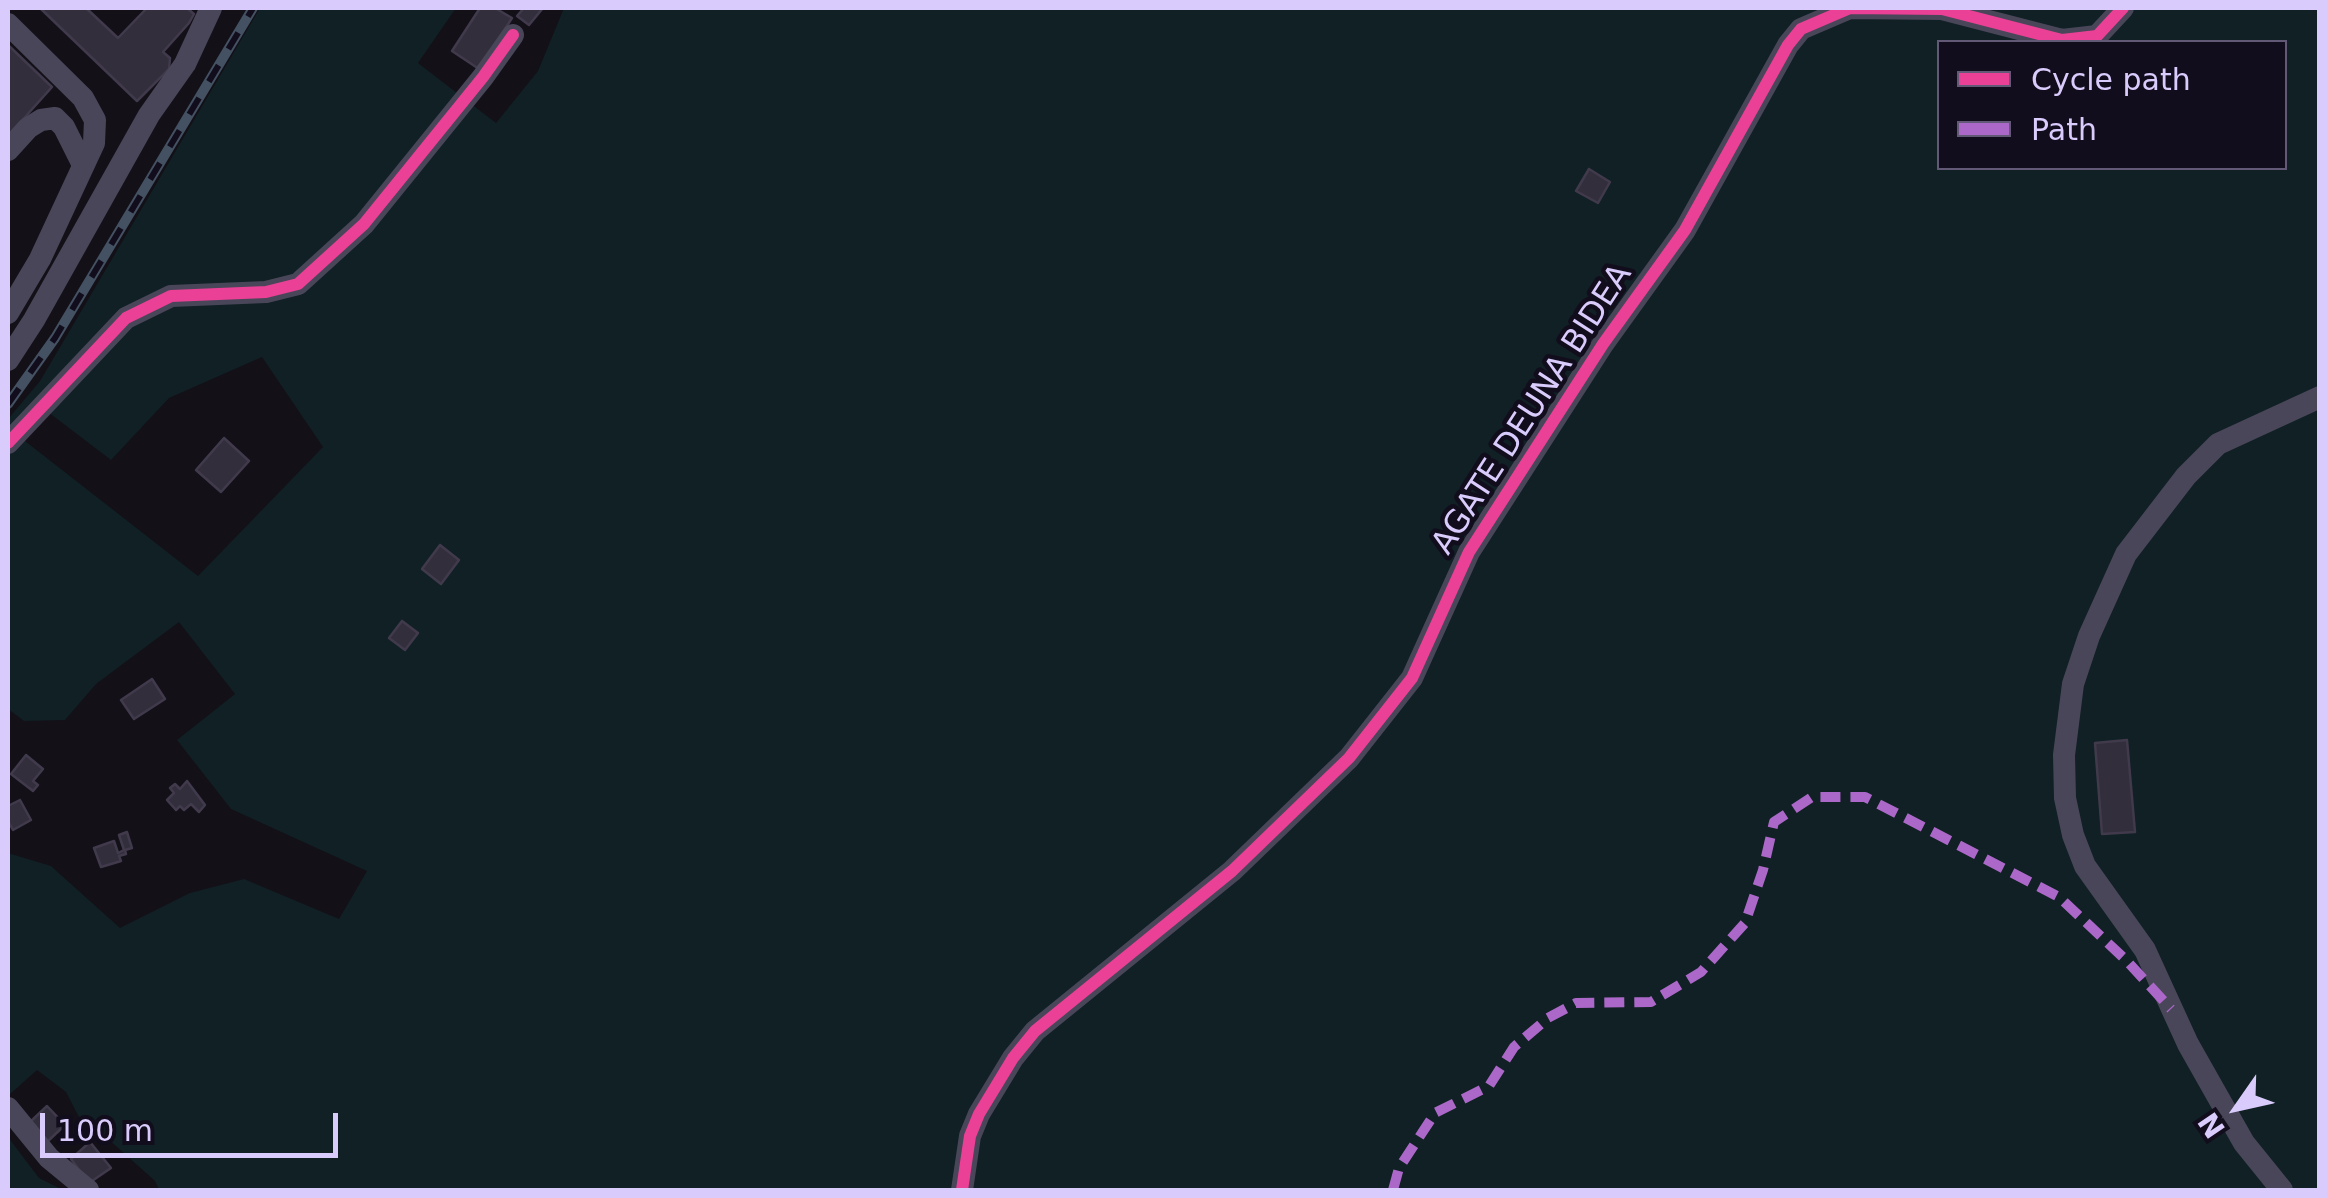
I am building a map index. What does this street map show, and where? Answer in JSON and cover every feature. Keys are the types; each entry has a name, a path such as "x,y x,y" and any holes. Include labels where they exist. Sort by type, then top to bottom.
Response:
{"street":[{"path":"8,360 149,115 185,64 211,8"},
{"name":"AGATE DEUNA BIDEA","path":"962,1190 970,1136 979,1114 1013,1058 1035,1031 1232,871 1349,758 1412,678 1469,552 1603,344 1684,230 1801,28 1850,8 1942,10 2062,40 2096,36 2123,8"},
{"path":"8,24 59,72 95,120 94,142 84,165 40,259 8,313"},
{"path":"8,443 126,318 171,296 266,292 298,284 364,224 484,77 513,35"},
{"path":"8,150 28,128 55,118 84,165"},
{"path":"40,259 62,270"},
{"path":"2282,1190 2244,1142 2188,1044 2145,950 2085,866 2065,798 2064,755 2073,684 2089,636 2126,554 2186,476 2218,444 2320,396"},
{"path":"8,1108 49,1158 88,1190"}],"shaded area":[{"path":"260,8 456,8 418,63 496,123 538,71 564,8 2319,8 2319,1190 159,1190 155,1181 107,1138 82,1123 66,1092 37,1070 8,1096 8,853 51,866 120,928 190,893 244,879 339,919 367,871 231,809 177,740 235,694 179,622 96,684 65,720 24,721 8,709 8,419 40,381","holes":["262,357 323,447 198,576 25,441 48,412 111,460 169,398"]},
{"path":"8,1137 39,1178 63,1190 8,1190"}],"building":[{"path":"40,8 86,8 118,38 147,8 187,8 194,14 163,52 170,58 169,69 137,101"},
{"path":"480,8 495,8 512,18 479,69 452,51"},
{"path":"524,8 543,8 529,25 517,16"},
{"path":"8,45 52,87 8,136"},
{"path":"1589,169 1610,182 1598,203 1576,191"},
{"path":"224,438 249,461 221,492 196,470"},
{"path":"440,545 459,560 441,584 422,569"},
{"path":"402,621 418,633 405,650 389,638"},
{"path":"152,679 165,699 134,719 121,700"},
{"path":"2127,740 2135,832 2102,834 2095,743"},
{"path":"26,755 43,769 33,781 38,785 33,791 11,774"},
{"path":"187,781 205,805 199,812 191,804 176,810 167,800 174,793 170,788 175,784 180,789"},
{"path":"20,800 31,820 13,830 8,821 8,806"},
{"path":"127,832 132,848 119,856 121,861 101,867 94,848 114,841 118,853 124,850 119,835"},
{"path":"47,1106 65,1125 47,1142 29,1123"},
{"path":"90,1142 111,1168 89,1183 71,1159"}],"railway":[{"path":"8,404 55,338 253,8"}],"marked path":[{"path":"1393,1190 1399,1168 1435,1113 1489,1086 1514,1047 1548,1018 1576,1003 1651,1002 1701,972 1745,923 1774,822 1812,797 1865,797 2059,897 2171,1009"}],"cycle path":[{"path":"962,1190 970,1136 979,1114 1013,1058 1035,1031 1232,871 1349,758 1412,678 1469,552 1603,344 1685,230 1788,45 1801,29 1850,8 1942,9 2062,40 2097,36 2123,8"},
{"path":"8,443 126,318 171,296 266,292 298,284 364,224 513,35"}]}
